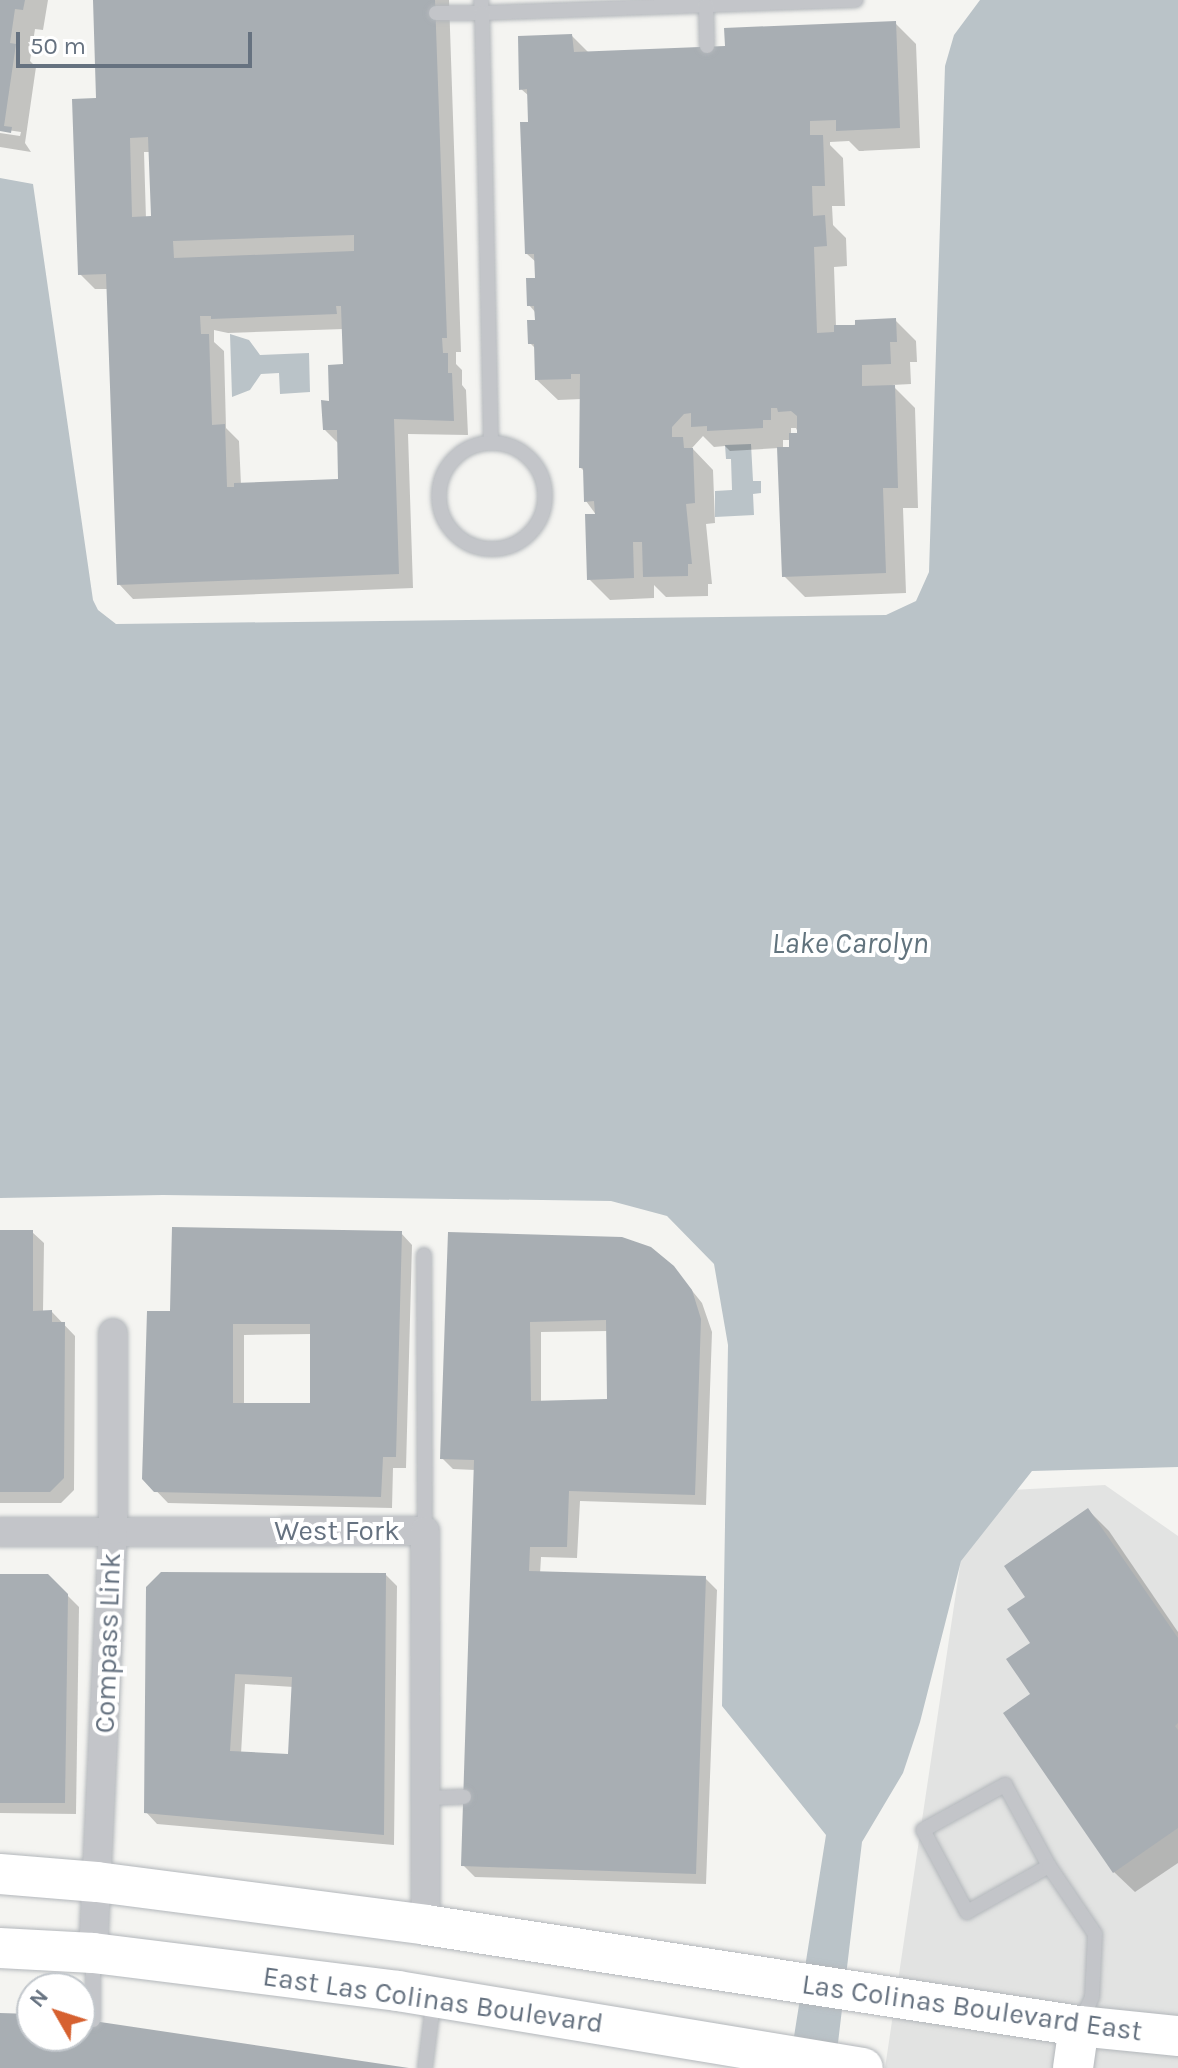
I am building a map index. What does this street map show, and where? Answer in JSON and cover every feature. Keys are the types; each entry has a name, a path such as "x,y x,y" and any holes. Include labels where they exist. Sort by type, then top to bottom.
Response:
{"main road":[{"path":"0,1874 97,1882 426,1925"},
{"name":"Las Colinas Boulevard East","path":"426,1925 1079,2026 1178,2036"},
{"name":"East Las Colinas Boulevard","path":"0,1948 93,1953 434,1997 863,2068"},
{"path":"1073,2068 1079,2026"}],"street":[{"name":"Compass Link","path":"93,1953 113,1530 113,1333"},
{"name":"West Fork","path":"0,1532 425,1531 426,1925"}],"lane":[{"path":"436,13 481,6 856,0"},
{"path":"701,4 707,46"},
{"path":"481,6 491,442"},
{"path":"491,442 509,445 525,453 537,467 544,483 541,518 532,532 517,544 500,549 483,549 453,533 443,518 439,501 440,483 453,461 474,446 491,442"},
{"path":"424,1255 425,1531"},
{"path":"1049,1866 967,1912 923,1830 1005,1785 1049,1866 1095,1934 1092,1997 1079,2026"},
{"path":"428,1798 464,1797"},
{"path":"93,1953 93,1972"},
{"path":"425,2068 434,1997"}],"shaded area":[{"path":"1105,1485 1178,1536 1178,2068 885,2068 971,1492"}],"water":[{"name":"Lake Carolyn","path":"980,0 1178,0 1178,1467 1032,1471 961,1561 920,1722 903,1773 862,1842 835,2068 789,2068 826,1835 722,1706 728,1345 714,1264 667,1216 611,1201 163,1195 0,1198 0,178 33,184 93,600 98,610 116,624 886,615 916,601 929,572 945,66 954,35"},
{"path":"230,334 249,340 260,355 309,353 310,392 280,394 279,373 261,374 250,390 232,397"},
{"path":"751,444 753,481 761,481 761,493 753,494 754,515 715,517 715,491 732,490 731,459 726,459 725,445"}],"building":[{"path":"0,0 25,0 23,10 15,9 10,43 16,44 4,126 12,127 11,133 0,131"},
{"path":"93,0 435,0 447,338 442,338 443,353 448,353 448,373 452,373 454,421 394,419 399,574 117,585 106,274 78,275 72,99 96,98","holes":["148,137 151,216 132,217 130,138","354,235 354,251 174,258 173,241","336,306 341,306 343,364 328,365 329,401 321,400 323,430 337,430 338,479 234,483 234,487 227,487 225,424 212,425 209,334 201,334 200,316 211,316 211,319 337,314"]},
{"path":"896,21 900,128 836,131 836,120 810,121 810,135 823,135 825,186 812,186 813,216 825,215 827,246 814,247 817,333 834,332 834,325 855,325 855,320 896,318 897,342 890,342 891,364 862,365 862,386 895,385 898,488 883,488 886,573 782,577 777,447 789,447 789,433 797,433 797,416 791,411 778,412 777,408 771,408 771,420 763,420 763,428 707,431 707,426 691,427 691,413 684,414 672,427 672,437 683,437 684,448 693,448 695,503 686,504 692,564 688,564 688,576 643,577 642,542 633,542 634,578 587,580 585,514 595,514 594,501 584,502 583,468 579,468 580,374 571,374 571,379 535,380 534,344 528,344 527,320 535,320 534,306 527,306 526,278 535,278 534,254 525,254 520,122 528,122 527,89 519,90 518,36 572,34 574,52 725,46 724,28"},
{"path":"172,1227 402,1231 396,1457 383,1457 381,1497 154,1492 142,1479 147,1311 170,1311","holes":["233,1324 310,1324 310,1403 233,1403"]},
{"path":"0,1230 33,1230 33,1311 52,1310 52,1322 65,1322 64,1478 50,1492 0,1492"},
{"path":"448,1232 622,1237 651,1247 674,1266 692,1290 701,1319 695,1495 569,1491 567,1547 530,1547 529,1571 706,1576 696,1874 461,1866 474,1460 440,1459","holes":["606,1320 607,1399 531,1401 530,1322"]},
{"path":"1088,1508 1178,1638 1178,1723 1175,1726 1178,1730 1178,1828 1113,1873 1003,1713 1030,1694 1006,1659 1030,1643 1007,1609 1025,1597 1004,1566"},
{"path":"161,1572 386,1573 384,1835 144,1813 146,1587","holes":["235,1674 292,1677 288,1754 230,1751"]},
{"path":"0,1574 48,1574 68,1594 65,1803 0,1803"},
{"path":"0,2013 16,2014 16,2052 96,2052 96,2021 409,2068 0,2068"}]}
